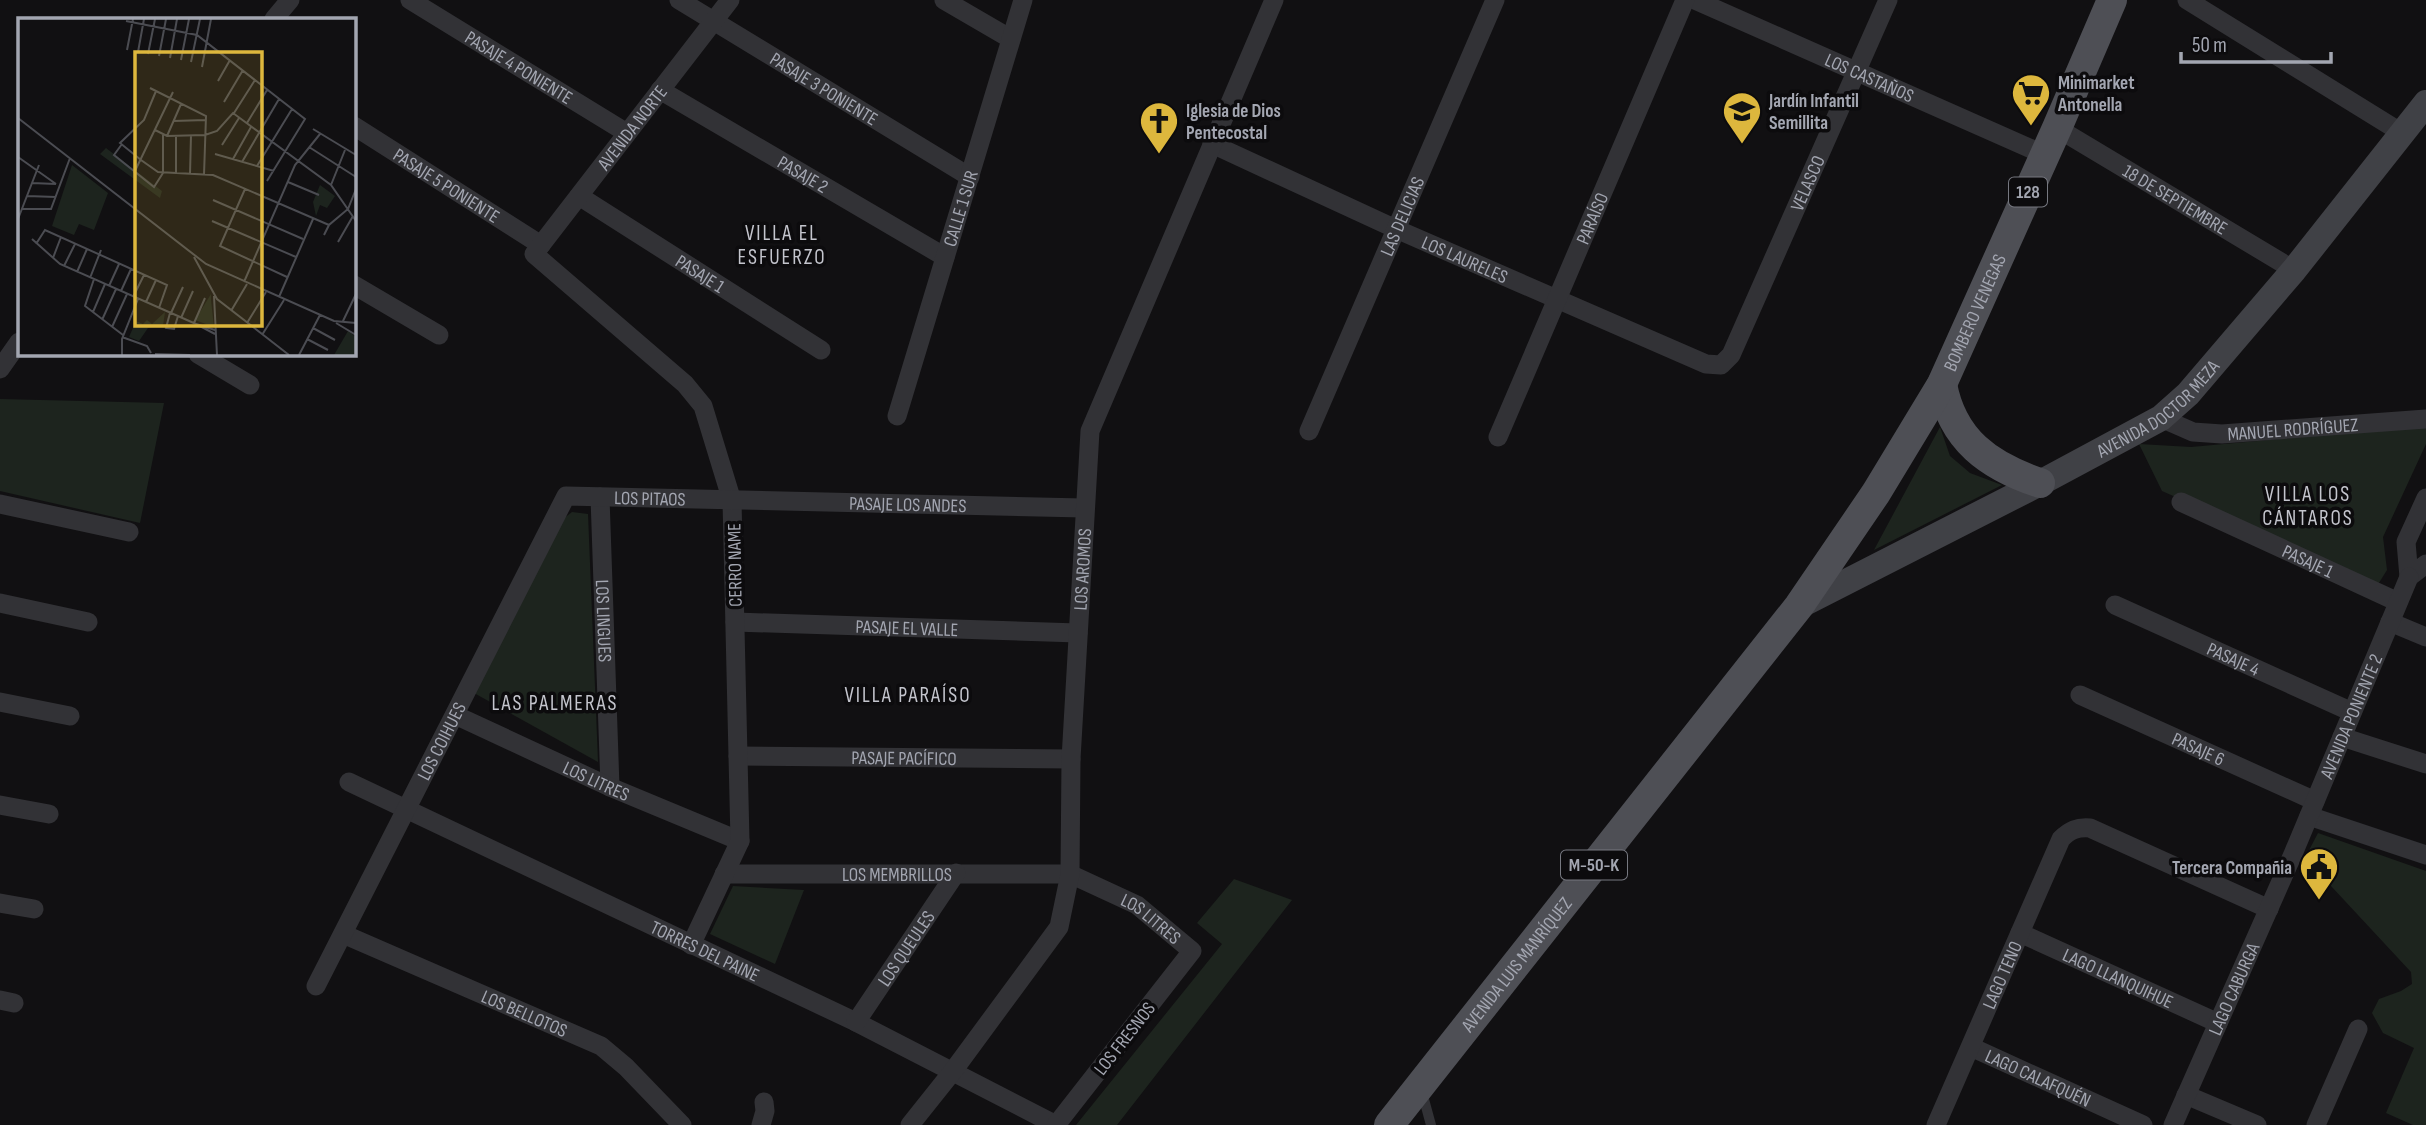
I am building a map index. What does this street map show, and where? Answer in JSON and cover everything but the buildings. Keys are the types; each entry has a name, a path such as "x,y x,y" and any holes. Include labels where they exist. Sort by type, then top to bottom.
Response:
{"main road":[{"name":"BOMBERO VENEGAS","path":"1799,606 1876,494 1942,384 2112,0"},
{"name":"AVENIDA DOCTOR MEZA","path":"1799,606 2039,484 2161,418 2188,394 2294,270 2426,103"},
{"path":"1942,384 1948,410 1969,442 1991,461 2039,484"},
{"name":"AVENIDA LUIS MANRÍQUEZ","path":"1389,1125 1799,606"}],"street":[{"path":"275,18 290,0"},
{"name":"PASAJE 4 PONIENTE","path":"410,0 627,133"},
{"name":"PASAJE 3 PONIENTE","path":"679,0 970,177"},
{"name":"AVENIDA NORTE","path":"538,250 730,0"},
{"path":"944,0 1011,39"},
{"name":"CALLE 1 SUR","path":"897,416 1023,0"},
{"name":"LOS AROMOS","path":"910,1125 1054,937 1062,918 1070,874 1072,759 1090,430 1274,0"},
{"name":"LAS DELICIAS","path":"1309,431 1495,0"},
{"name":"PARAÍSO","path":"1498,437 1685,0"},
{"name":"LOS CASTAÑOS","path":"1695,0 1856,71 2051,142"},
{"name":"VELASCO","path":"1721,365 1731,355 1888,0"},
{"path":"2187,0 2402,133"},
{"name":"PASAJE 2","path":"660,90 945,257"},
{"name":"PASAJE 5 PONIENTE","path":"355,127 538,250"},
{"name":"18 DE SEPTIEMBRE","path":"2051,142 2294,270"},
{"name":"LOS LAURELES","path":"1212,144 1557,300 1706,364 1721,365"},
{"name":"PASAJE 1","path":"579,196 821,350"},
{"name":"CERRO NAME","path":"538,250 685,384 703,406 732,500 740,841 691,945"},
{"path":"355,286 439,335"},
{"path":"0,369 18,343"},
{"path":"200,355 250,385"},
{"name":"MANUEL RODRÍGUEZ","path":"2161,418 2193,432 2222,434 2426,419"},
{"name":"LOS PITAOS","path":"566,496 732,500"},
{"name":"LOS COIHUES","path":"316,986 566,496"},
{"name":"LOS LINGUES","path":"600,497 610,787"},
{"name":"AVENIDA PONIENTE 2","path":"2293,854 2409,577 2406,542 2426,498"},
{"name":"PASAJE LOS ANDES","path":"732,500 1084,508"},
{"name":"PASAJE 1","path":"2181,502 2398,602"},
{"path":"0,504 129,532"},
{"name":"AVENIDA PONIENTE 2","path":"2409,577 2426,564"},
{"path":"0,603 88,622"},
{"name":"PASAJE 4","path":"2115,605 2352,712"},
{"name":"PASAJE EL VALLE","path":"735,622 1078,633"},
{"path":"2390,622 2426,637"},
{"name":"PASAJE 6","path":"2080,695 2312,809 2426,855"},
{"path":"0,702 71,716"},
{"name":"LOS LITRES","path":"455,715 610,787 740,841"},
{"path":"2342,737 2426,764"},
{"name":"PASAJE PACÍFICO","path":"738,756 1072,759"},
{"name":"TORRES DEL PAINE","path":"349,782 856,1022 1056,1125"},
{"path":"0,804 49,814"},
{"name":"LAGO TENO","path":"1936,1125 2061,839 2076,829 2090,828 2269,909"},
{"name":"LAGO CABURGA","path":"2173,1125 2293,854"},
{"name":"LOS QUEULES","path":"856,1022 956,873"},
{"name":"LOS MEMBRILLOS","path":"724,874 1070,874"},
{"name":"LOS LITRES","path":"1070,874 1137,905 1192,951"},
{"path":"0,903 34,909"},
{"name":"LAGO LLANQUIHUE","path":"2020,933 2218,1023"},
{"name":"LOS BELLOTOS","path":"343,934 601,1045 682,1125"},
{"name":"LOS FRESNOS","path":"1056,1125 1192,951"},
{"path":"2316,1125 2358,1029"},
{"name":"LAGO CALAFQUÉN","path":"1971,1047 2143,1125"},
{"path":"2186,1095 2257,1125"},
{"path":"761,1125 765,1111 764,1102"}],"lane":[{"path":"1420,1085 1432,1125"}],"shaded area":[{"path":"0,399 164,403 140,523 0,491"},
{"path":"2426,426 2426,444 2383,537 2387,570 2377,586 2162,491 2139,444 2191,447"},
{"path":"1940,427 1950,456 1970,473 2002,485 1874,550"},
{"path":"572,512 588,514 598,762 474,693 559,522"},
{"path":"2318,833 2426,871 2426,1125 2413,1125 2386,1113 2414,1048 2383,1033 2372,1013 2379,999 2412,984 2411,972 2305,858"},
{"path":"1234,879 1292,900 1117,1125 1076,1125 1222,944 1197,923"},
{"path":"733,886 804,890 775,964 710,934"}],"place":[{"name":"Minimarket Antonella","path":"2031,127"},
{"name":"Jardín Infantil Semillita","path":"1742,145"},
{"name":"Iglesia de Dios Pentecostal","path":"1159,155"},
{"name":"Tercera Compañia","path":"2319,901"}],"district":[{"name":"VILLA EL ESFUERZO","path":"782,245"},
{"name":"VILLA LOS CÁNTAROS","path":"2308,506"},
{"name":"VILLA PARAÍSO","path":"908,695"},
{"name":"LAS PALMERAS","path":"555,703"}]}
